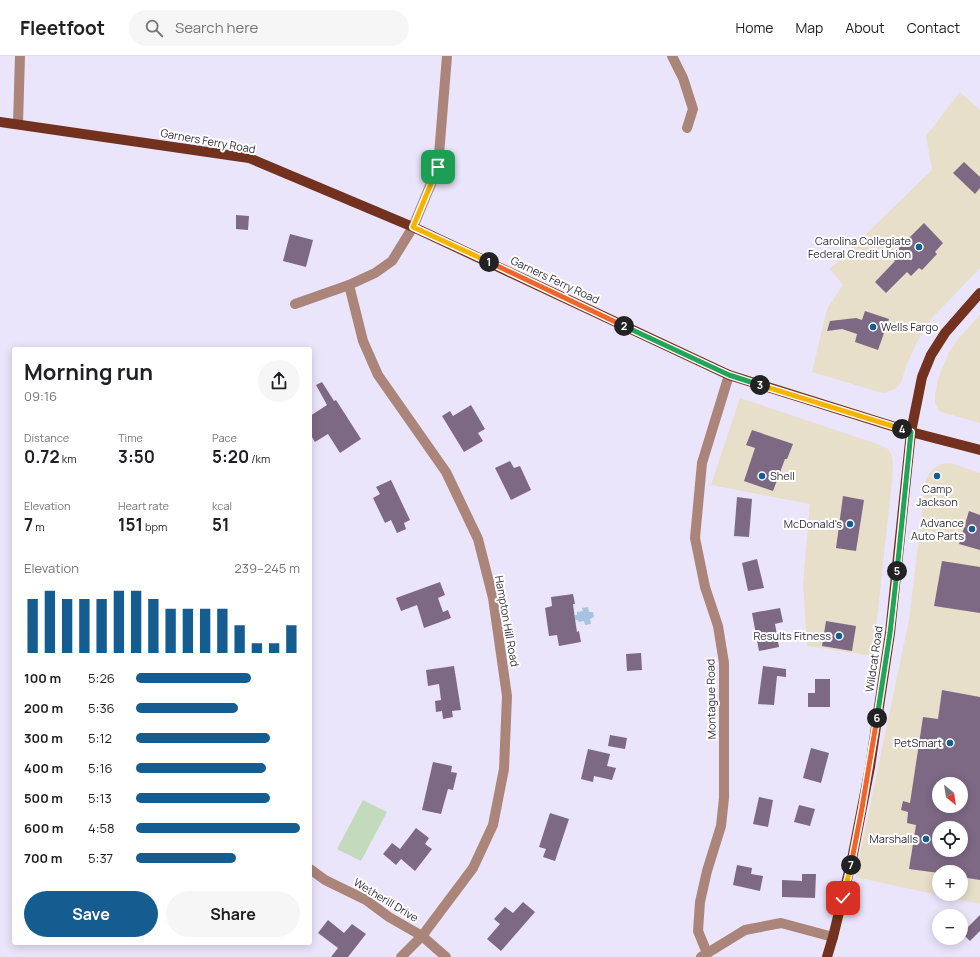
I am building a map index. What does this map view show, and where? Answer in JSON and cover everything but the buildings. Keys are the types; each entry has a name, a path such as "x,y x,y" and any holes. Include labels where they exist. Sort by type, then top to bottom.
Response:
{"main road":[{"name":"Garners Ferry Road","path":"0,122 249,158 413,227 729,375 911,432 980,450"},
{"name":"Wildcat Road","path":"827,957 852,859 870,767 890,633 911,432 922,377 931,356 945,333 980,293"}],"street":[{"path":"18,124 20,56"},
{"path":"295,304 349,285 375,273 392,260 413,227 438,167 447,56"},
{"path":"672,56 683,78 693,109 687,128"},
{"name":"Hampton Hill Road","path":"349,285 363,341 378,375 446,472 478,540 493,598 506,696 504,768 492,825 473,868 422,936 401,957"},
{"name":"Montague Road","path":"704,955 698,930 700,902 707,871 721,826 724,798 724,663 718,626 705,587 694,538 702,463 729,375"},
{"name":"Wetherill Drive","path":"312,870 325,880 366,900 389,917 422,936 446,957"},
{"path":"704,955 745,930 781,923 833,937"}],"shaded area":[{"path":"960,92 980,110 980,268 931,319 916,344 906,366 902,380 897,388 885,393 879,392 812,372 827,309 843,285 830,269 932,170 926,136"},
{"path":"980,315 980,423 941,412 935,403 935,395 938,379 949,352 960,337"},
{"path":"740,398 880,445 888,449 892,456 892,481 873,656 807,646 803,584 810,504 711,485"},
{"path":"950,463 980,473 980,904 966,901 968,901 968,865 932,865 932,894 855,877 909,620 926,479 932,470 941,464"}],"green space":[{"path":"363,800 387,812 361,861 337,849"}],"water":[{"path":"588,607 589,612 593,612 594,617 590,619 591,624 585,625 584,621 579,622 578,620 575,620 575,615 577,615 577,612 583,611 582,608"}],"place":[{"name":"Carolina Collegiate Federal Credit Union","path":"919,247"},
{"name":"Wells Fargo","path":"873,327"},
{"name":"Shell","path":"762,476"},
{"name":"Camp Jackson","path":"937,476"},
{"name":"McDonald's","path":"850,524"},
{"name":"Advance Auto Parts","path":"972,529"},
{"name":"Results Fitness","path":"839,636"},
{"name":"PetSmart","path":"950,743"},
{"name":"Marshalls","path":"926,839"}],"route":[{"path":"438,167 413,227 729,375 911,432 890,633 870,767 843,898"}]}
